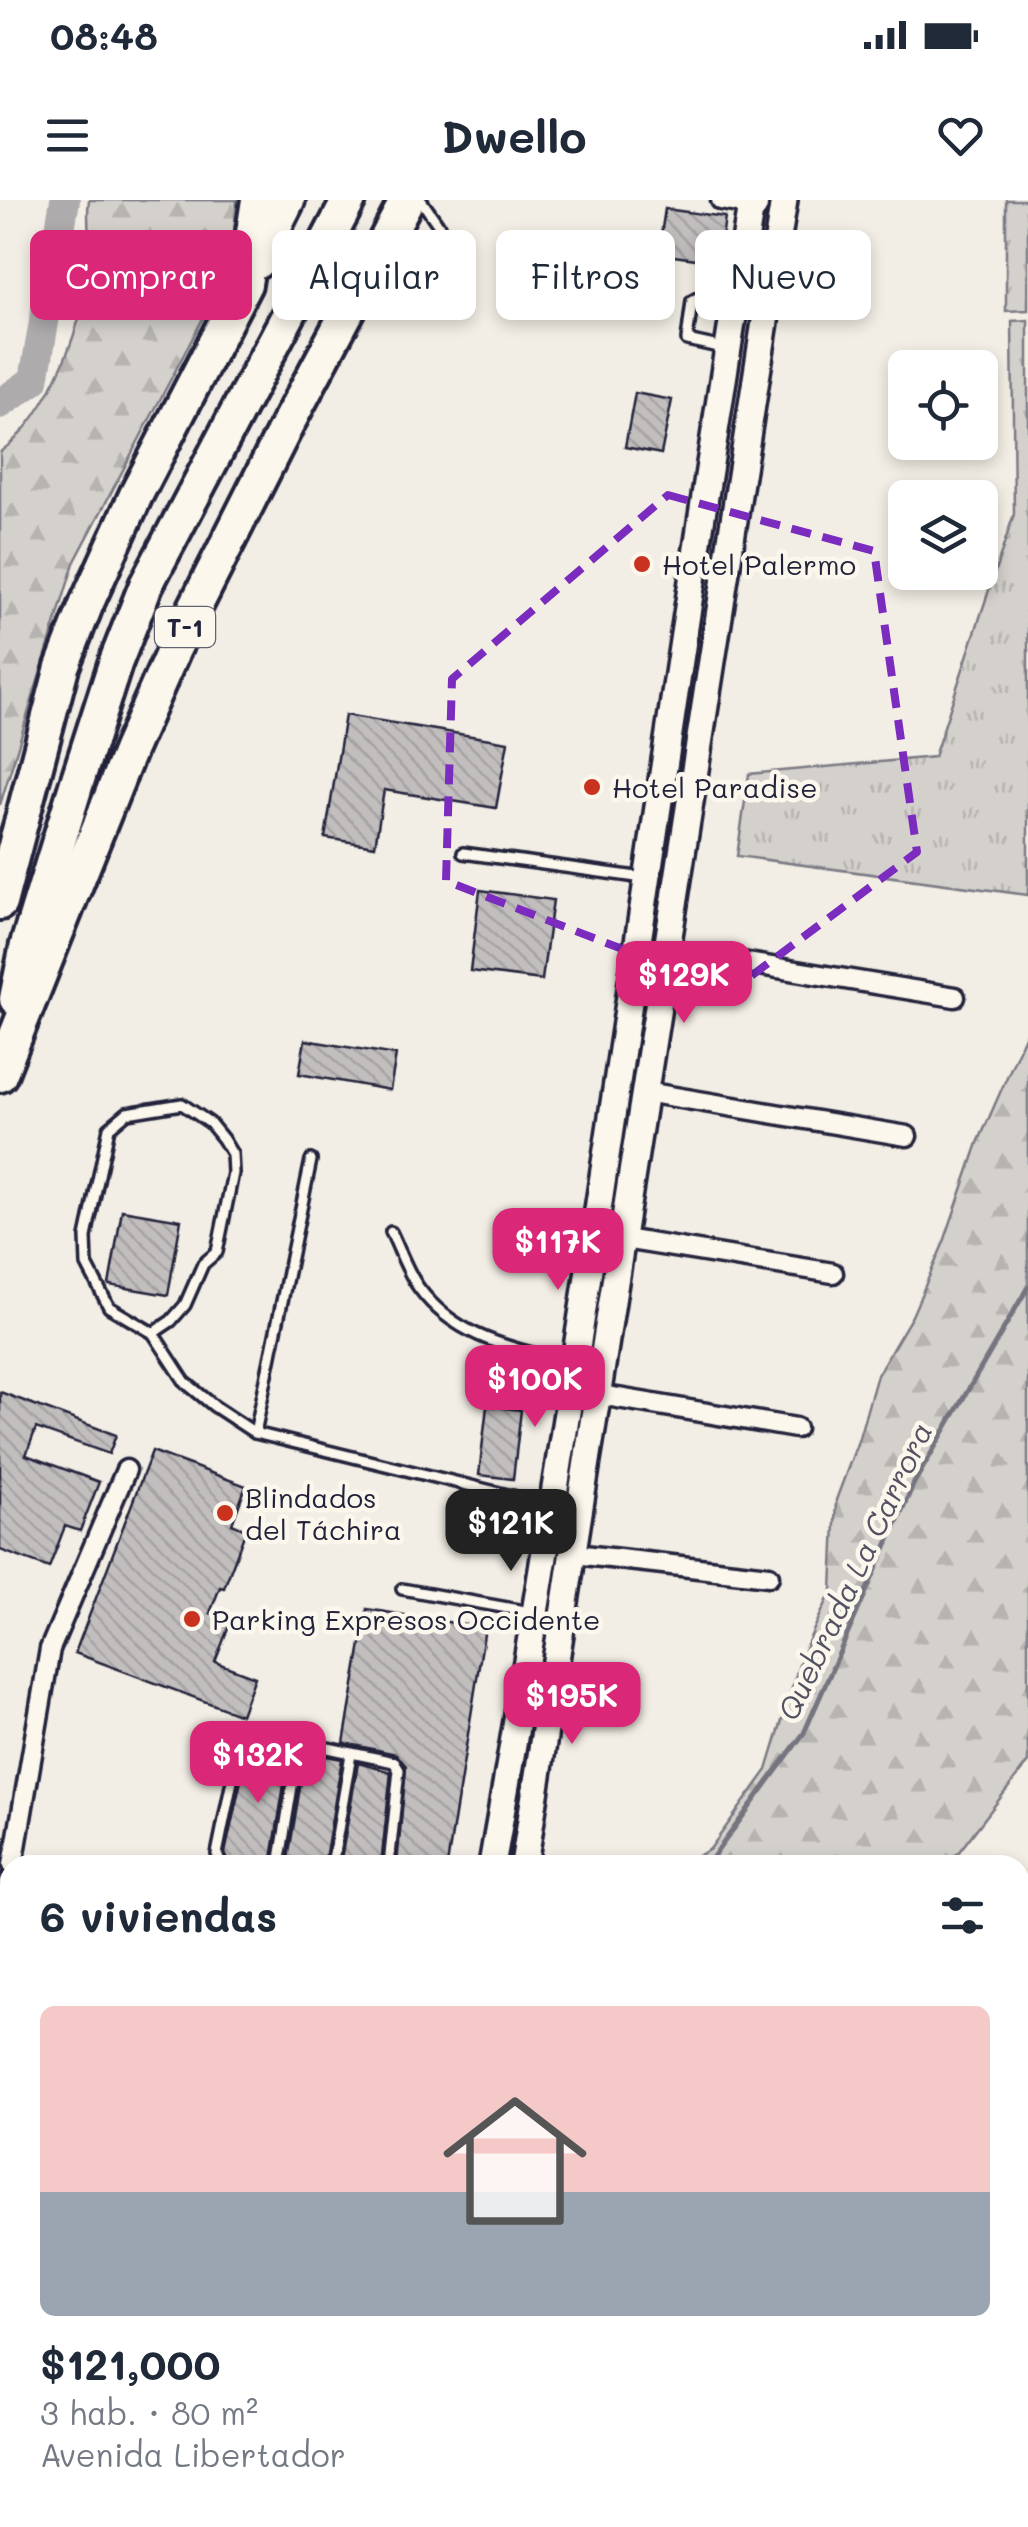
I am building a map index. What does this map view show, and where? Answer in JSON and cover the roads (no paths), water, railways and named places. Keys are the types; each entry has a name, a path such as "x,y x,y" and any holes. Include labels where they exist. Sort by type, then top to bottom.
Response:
{"highway":[{"path":"252,239 258,200"},
{"path":"252,270 288,200"},
{"path":"0,1073 27,945 114,664 146,585 349,200"},
{"name":"T-1","path":"391,230 407,200"},
{"path":"0,903 62,667 86,603 136,495 226,320"},
{"name":"T-1","path":"0,1073 174,649 343,320"}],"main road":[{"path":"526,1855 784,200"},
{"path":"740,230 741,202"},
{"path":"494,1855 618,1090 646,879 733,320"}],"street":[{"path":"668,950 955,997"},
{"path":"645,1092 907,1136"},
{"path":"624,1239 832,1273"},
{"path":"600,1395 796,1428"},
{"path":"15,1855 50,1649 126,1470"},
{"path":"575,1554 769,1576"}],"lane":[{"path":"422,200 440,230"},
{"path":"695,298 686,338 689,342 729,350"},
{"path":"464,853 646,879"},
{"path":"154,1333 185,1304 203,1264 217,1252 233,1174 232,1154 223,1139 210,1122 182,1104 127,1113 109,1128 86,1238 87,1265 109,1307 154,1333 185,1382 256,1433 550,1505"},
{"path":"256,1433 310,1160"},
{"path":"391,1232 419,1288 454,1324 486,1340 574,1364"},
{"path":"402,1589 533,1613"},
{"path":"217,1855 243,1733 248,1731 394,1762 399,1770 390,1855"},
{"path":"281,1855 300,1744"},
{"path":"334,1855 350,1754"}],"waterway":[{"path":"0,404 34,380 65,200"},
{"name":"Quebrada La Carrora","path":"714,1855 804,1733 914,1483 1028,1287"}],"place":[{"name":"Hotel Palermo","path":"642,564"},
{"name":"Hotel Paradise","path":"592,787"},
{"name":"Blindados del Táchira","path":"225,1513"},
{"name":"Parking Expresos Occidente","path":"192,1619"}]}
